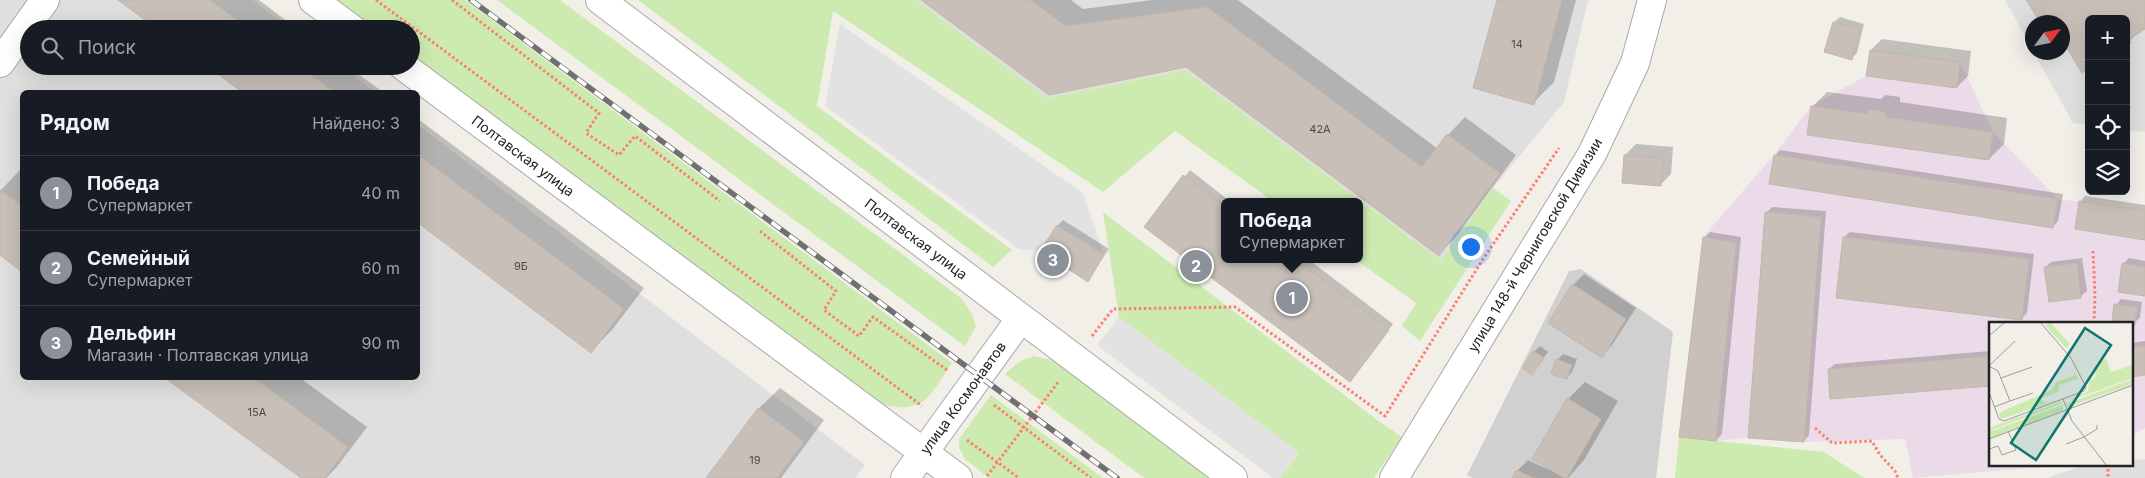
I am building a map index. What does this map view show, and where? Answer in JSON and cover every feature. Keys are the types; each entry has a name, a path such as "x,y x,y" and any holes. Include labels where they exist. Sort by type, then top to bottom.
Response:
{"street":[{"path":"31,20 45,0"},
{"path":"313,0 340,20"},
{"name":"Полтавская улица","path":"600,0 1233,478"},
{"name":"улица 148-й Черниговской Дивизии","path":"1394,478 1592,154 1634,63 1652,0"},
{"path":"0,63 20,35"},
{"name":"Полтавская улица","path":"414,75 958,478"},
{"name":"улица Космонавтов","path":"905,478 1021,318"}],"path":[{"path":"376,0 403,20"},
{"path":"452,0 599,113 586,133 619,155 635,136 720,201"},
{"path":"420,33 1019,478"},
{"path":"985,478 1113,309 1236,307 1385,416 1483,259 1562,142"},
{"path":"760,231 836,291 824,310 859,336 873,317 1091,478"},
{"path":"2093,251 2094,322"},
{"path":"1815,428 1832,444 1872,441 1880,455 1895,471 1898,478"}],"shaded area":[{"path":"0,0 253,0 279,20 20,20 20,75 353,75 372,90 20,90 20,380 420,380 420,127 865,465 855,478 0,478"},
{"path":"916,0 1588,0 1564,102 1493,188 1441,260 1363,202 1363,198 1357,198 1185,70 1048,98"},
{"path":"2005,0 2145,0 2145,132 2130,130 2130,15 2085,15 2085,124 2073,123 2038,60 2070,60 2070,15 2025,15 2025,36"},
{"path":"840,24 1083,193 1104,255 1057,225 1040,251 1019,249 825,106"},
{"path":"1870,50 1960,62 1993,132 2058,199 2145,211 2145,428 2132,435 2132,322 1989,322 1989,466 2056,466 1913,478 1905,439 1804,442 1748,438 1716,441 1679,437 1703,237 1774,155 1811,106 1866,76"},
{"path":"1581,269 1673,332 1656,478 1473,478 1467,475 1569,271"},
{"path":"1119,317 1299,453 1280,478 1273,478 1097,345"},
{"path":"2145,459 2145,478 2048,478 2081,466 2132,466 2132,460"}],"green space":[{"path":"337,0 465,0 952,363 932,392 919,404 910,407 884,405 420,62 420,20 364,20"},
{"path":"497,0 560,0 961,298 972,314 976,326 965,346"},
{"path":"638,0 916,0 1048,98 1185,70 1357,198 1268,198 1175,131 1103,192 833,11 817,106 1012,250 993,267"},
{"path":"1493,188 1511,201 1420,341 1402,326 1416,303 1361,263 1363,263 1363,202 1441,260"},
{"path":"1103,212 1402,437 1374,478 1280,478 1299,453 1119,317"},
{"path":"1033,356 1053,360 1210,478 1144,478 1005,374 1019,362"},
{"path":"991,395 1103,478 989,478 965,459 959,447 959,439"},
{"path":"1679,437 1824,452 1864,478 1675,478"}],"building":[{"path":"118,0 210,0 237,20 145,20"},
{"path":"921,0 1031,0 1066,26 1207,7 1422,167 1447,134 1500,173 1439,256 1186,67 1049,95"},
{"path":"1497,0 1562,0 1534,105 1473,88"},
{"path":"2026,0 2145,0 2145,29 2130,38 2130,15 2085,15 2085,71 2082,73 2070,53 2070,15 2036,15"},
{"path":"1833,22 1860,29 1852,60 1824,52"},
{"path":"1870,50 1960,62 1957,88 1866,76"},
{"path":"219,75 311,75 331,90 239,90"},
{"path":"1811,106 1868,114 1869,109 1886,112 1886,117 1993,132 1989,160 1807,135"},
{"path":"1624,155 1663,158 1661,186 1622,183"},
{"path":"1774,155 2058,199 2053,228 1769,184"},
{"path":"420,156 624,309 591,353 420,225"},
{"path":"1183,175 1221,204 1221,263 1300,263 1389,330 1350,382 1144,227"},
{"path":"0,190 20,205 20,270 0,255"},
{"path":"2079,201 2145,211 2145,240 2075,229"},
{"path":"1765,212 1821,217 1804,442 1748,438"},
{"path":"1057,225 1104,255 1088,282 1040,251"},
{"path":"1703,237 1736,243 1716,441 1679,437"},
{"path":"1843,237 2029,259 2022,320 1836,298"},
{"path":"2077,263 2081,298 2049,302 2044,267"},
{"path":"2122,263 2145,267 2145,296 2118,292"},
{"path":"1572,284 1626,319 1602,358 1548,323"},
{"path":"2114,304 2137,307 2135,325 2132,324 2132,322 2112,321"},
{"path":"2145,346 2145,375 2132,377 2132,347"},
{"path":"1533,351 1544,358 1532,375 1522,368"},
{"path":"1989,356 1989,386 1830,399 1828,369"},
{"path":"1556,359 1572,365 1567,379 1551,374"},
{"path":"168,380 257,380 348,447 325,478 301,478"},
{"path":"1567,398 1601,419 1567,478 1564,478 1532,459"},
{"path":"758,408 804,442 777,478 706,478"},
{"path":"1516,470 1533,478 1512,478"}],"railway":[{"path":"471,0 1117,478"}],"place":[{"name":"Дельфин","path":"1053,260"},
{"name":"Семейный","path":"1196,266"},
{"name":"Победа","path":"1292,298"}]}
